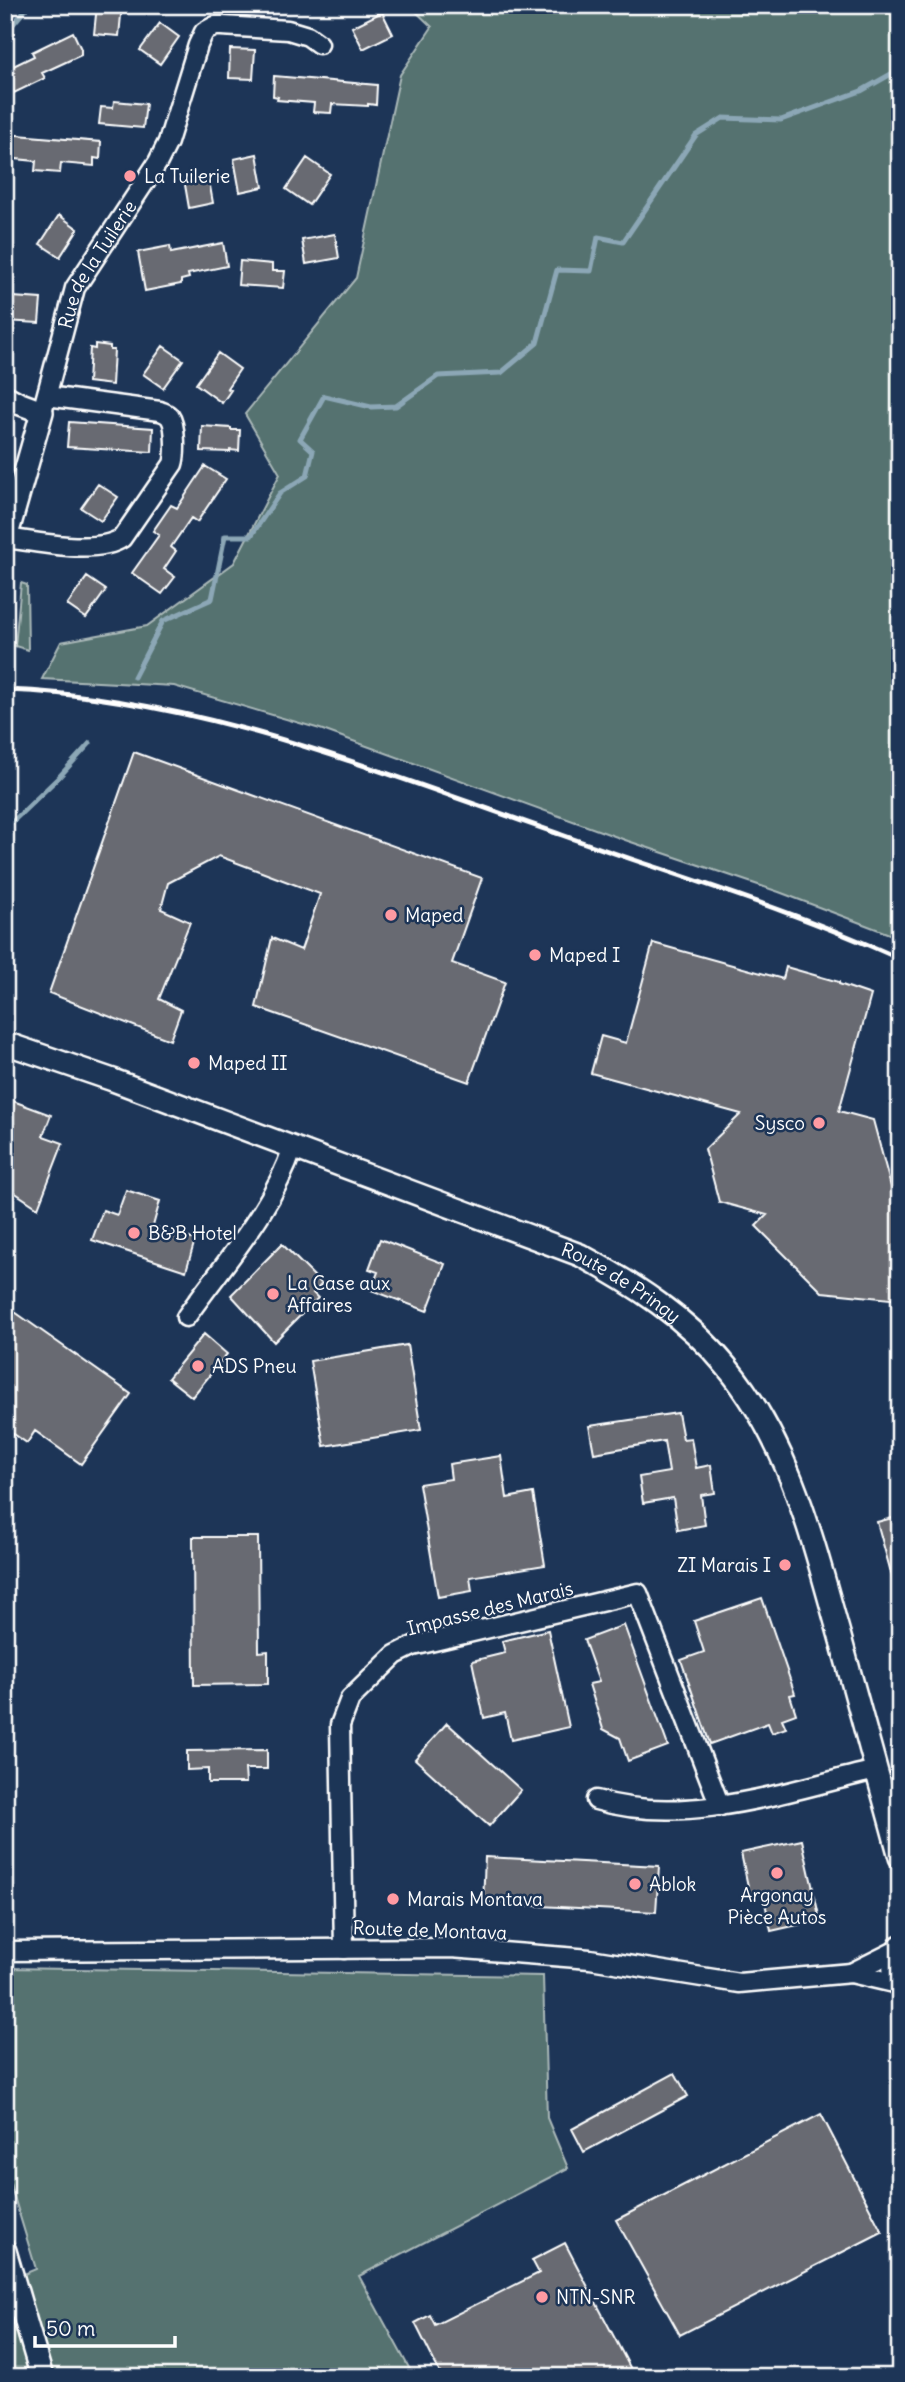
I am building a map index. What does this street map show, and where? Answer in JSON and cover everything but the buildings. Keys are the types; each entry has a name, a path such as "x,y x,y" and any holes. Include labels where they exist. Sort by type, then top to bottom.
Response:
{"street":[{"name":"Rue de la Tuilerie","path":"6,540 75,288 158,162 168,142 204,32 215,26 273,28 308,36 319,44"},
{"path":"5,396 18,403 160,411 169,415 173,421 175,457 173,464 122,538 116,542 65,545 6,540"},
{"name":"Route de Pringy","path":"5,1043 580,1255 657,1301 695,1334 726,1366 776,1442 794,1483 818,1558 900,1857"},
{"path":"186,1317 268,1204 283,1177 293,1147"},
{"name":"Impasse des Marais","path":"344,1949 340,1725 350,1699 395,1656 414,1646 638,1593 720,1807"},
{"path":"596,1800 612,1805 656,1809 720,1807 876,1770"},
{"name":"Route de Montava","path":"5,1951 452,1948 590,1959 739,1983 851,1973 871,1976 899,1986"},
{"path":"898,1948 893,1967 899,1986"},
{"name":"Route de Montava","path":"851,1973 898,1948"},
{"path":"5,2251 42,2377"}],"green space":[{"path":"409,5 900,5 900,938 779,892 628,841 320,729 174,686 42,679 61,642 147,626 234,563 280,474 245,414 356,278 400,75 432,27"},
{"path":"21,583 27,585 28,650 15,646"},
{"path":"5,1968 543,1976 547,2118 568,2168 359,2276 414,2377 5,2377 5,2282 36,2269 5,2167"}],"waterway":[{"path":"5,34 29,5"},
{"path":"134,677 163,621 212,599 225,536 251,536 280,493 307,476 313,451 300,439 324,396 371,407 396,406 438,376 501,373 537,343 557,270 591,271 598,237 623,242 696,135 723,118 781,120 861,91 900,69"},
{"path":"5,829 90,743"}],"railway":[{"path":"5,690 77,695 148,706 219,722 358,763 775,908 900,959"}],"place":[{"name":"La Tuilerie","path":"130,176"},
{"name":"Maped","path":"391,915"},
{"name":"Maped I","path":"535,955"},
{"name":"Maped II","path":"194,1063"},
{"name":"Sysco","path":"819,1123"},
{"name":"B&B Hotel","path":"134,1233"},
{"name":"La Case aux Affaires","path":"273,1294"},
{"name":"ADS Pneu","path":"198,1366"},
{"name":"ZI Marais I","path":"785,1565"},
{"name":"Argonay Pièce Autos","path":"777,1873"},
{"name":"Ablok","path":"635,1884"},
{"name":"Marais Montava","path":"393,1899"},
{"name":"NTN-SNR","path":"542,2297"}]}
